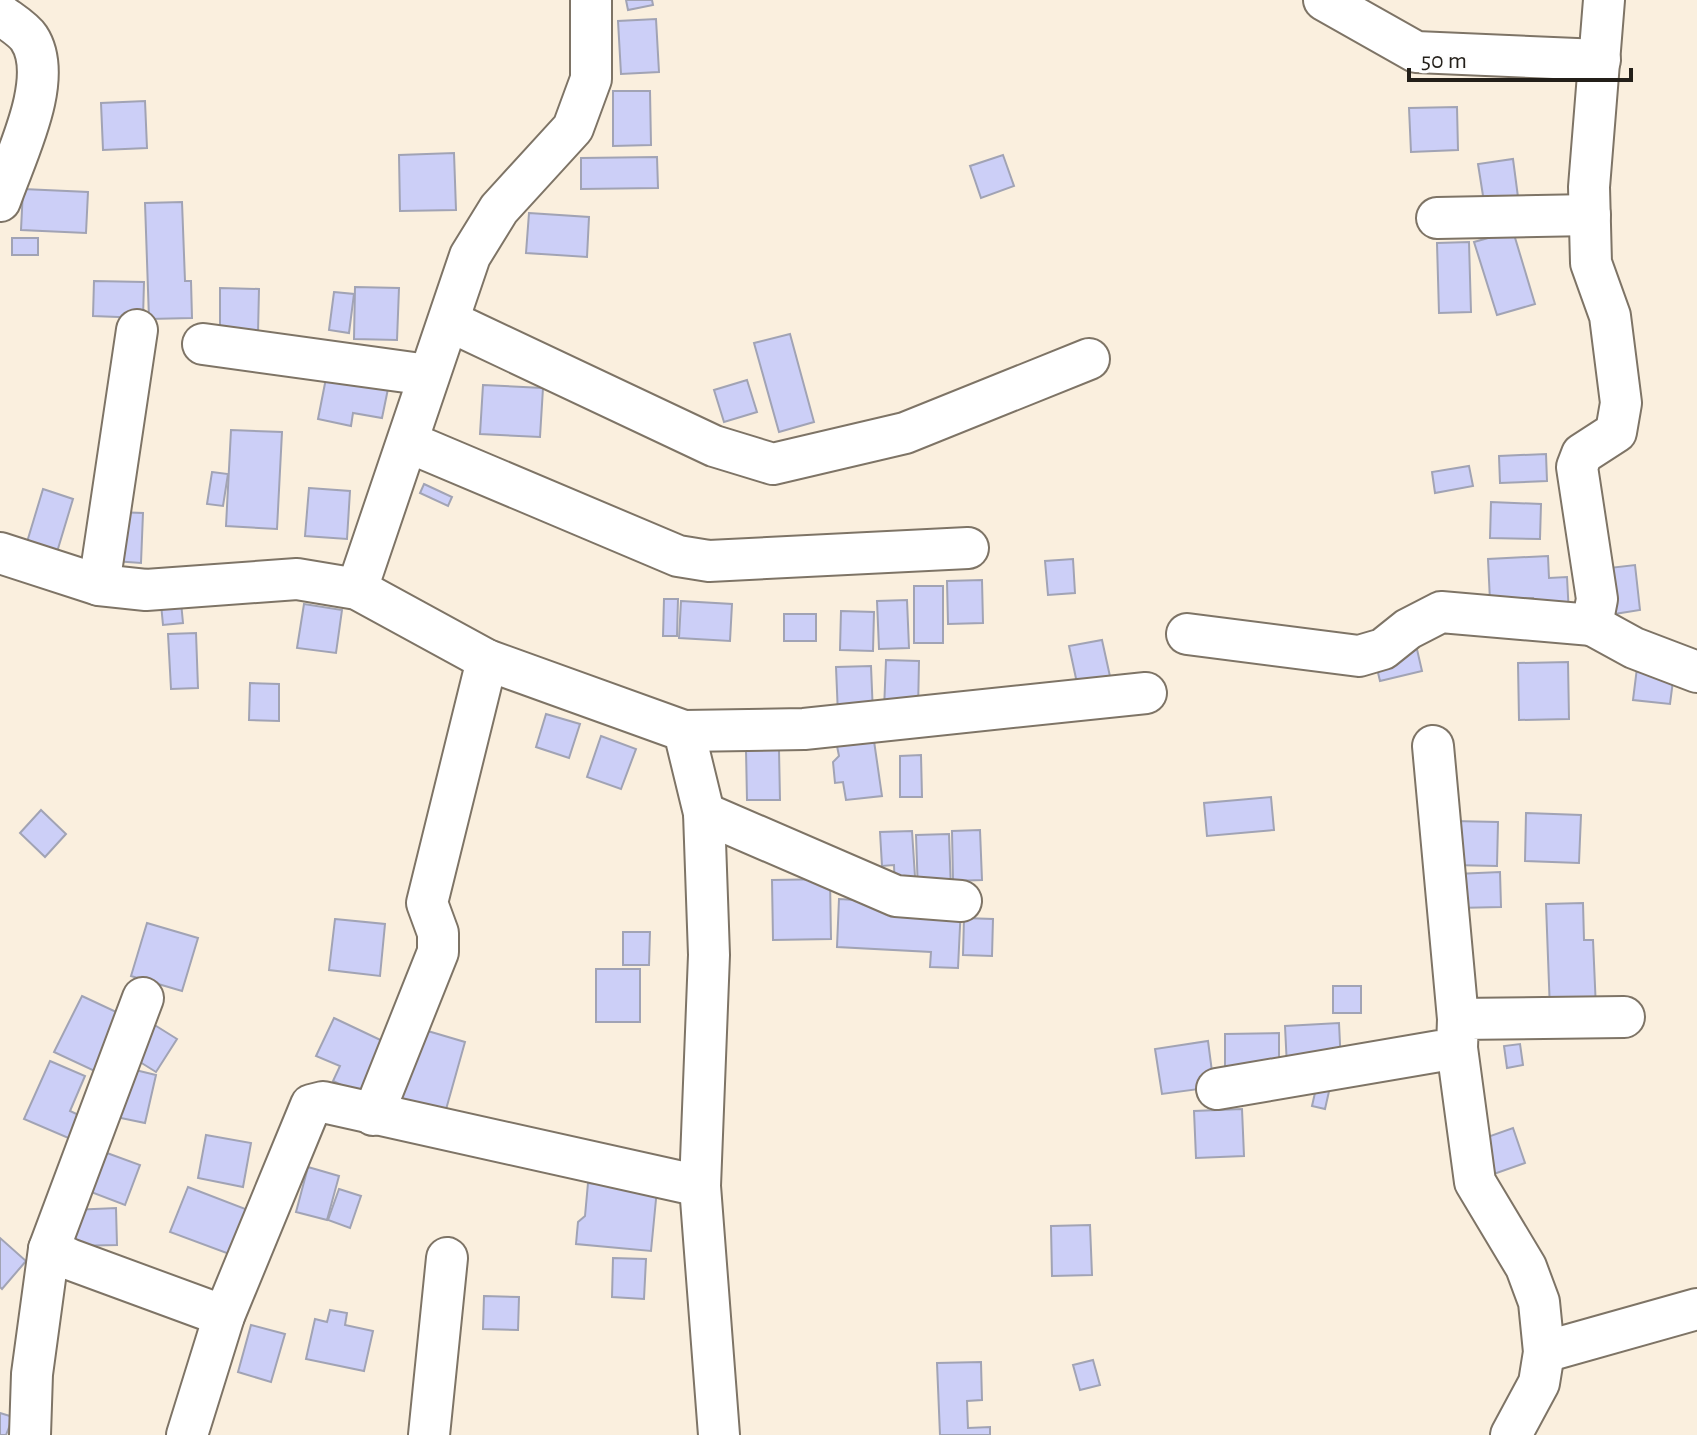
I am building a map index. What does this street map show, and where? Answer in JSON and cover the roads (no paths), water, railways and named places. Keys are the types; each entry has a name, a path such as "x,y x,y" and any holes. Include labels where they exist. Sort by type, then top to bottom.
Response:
{"street":[{"path":"357,589 470,256 499,209 573,128 591,79 591,0"},
{"path":"1324,0 1416,52 1600,60"},
{"path":"1592,625 1597,599 1577,467 1582,454 1616,432 1621,403 1610,316 1591,263 1589,187 1604,0"},
{"path":"0,14 29,37 39,62 38,92 0,201"},
{"path":"1437,218 1590,215"},
{"path":"449,321 714,446 773,464 905,433 1089,359"},
{"path":"99,585 137,330"},
{"path":"203,344 428,375"},
{"path":"408,442 678,556 709,561 968,548"},
{"path":"0,553 99,585 146,590 297,579 357,589 487,660 684,731 804,729 1146,693"},
{"path":"1187,634 1359,656 1383,649 1408,629 1441,612 1592,625 1634,648 1697,672"},
{"path":"373,1115 438,952 438,933 427,903 487,660"},
{"path":"684,731 704,813 709,955 700,1186 719,1435"},
{"path":"1433,746 1457,1033 1475,1182 1526,1267 1539,1302 1544,1352 1539,1383 1511,1435"},
{"path":"704,813 896,896 961,901"},
{"path":"30,1435 32,1374 49,1249 143,998"},
{"path":"1217,1089 1457,1033 1624,1017"},
{"path":"187,1435 224,1316 311,1105 323,1102 700,1186"},
{"path":"49,1249 224,1316"},
{"path":"429,1435 447,1258"},
{"path":"1544,1352 1697,1309"}]}
